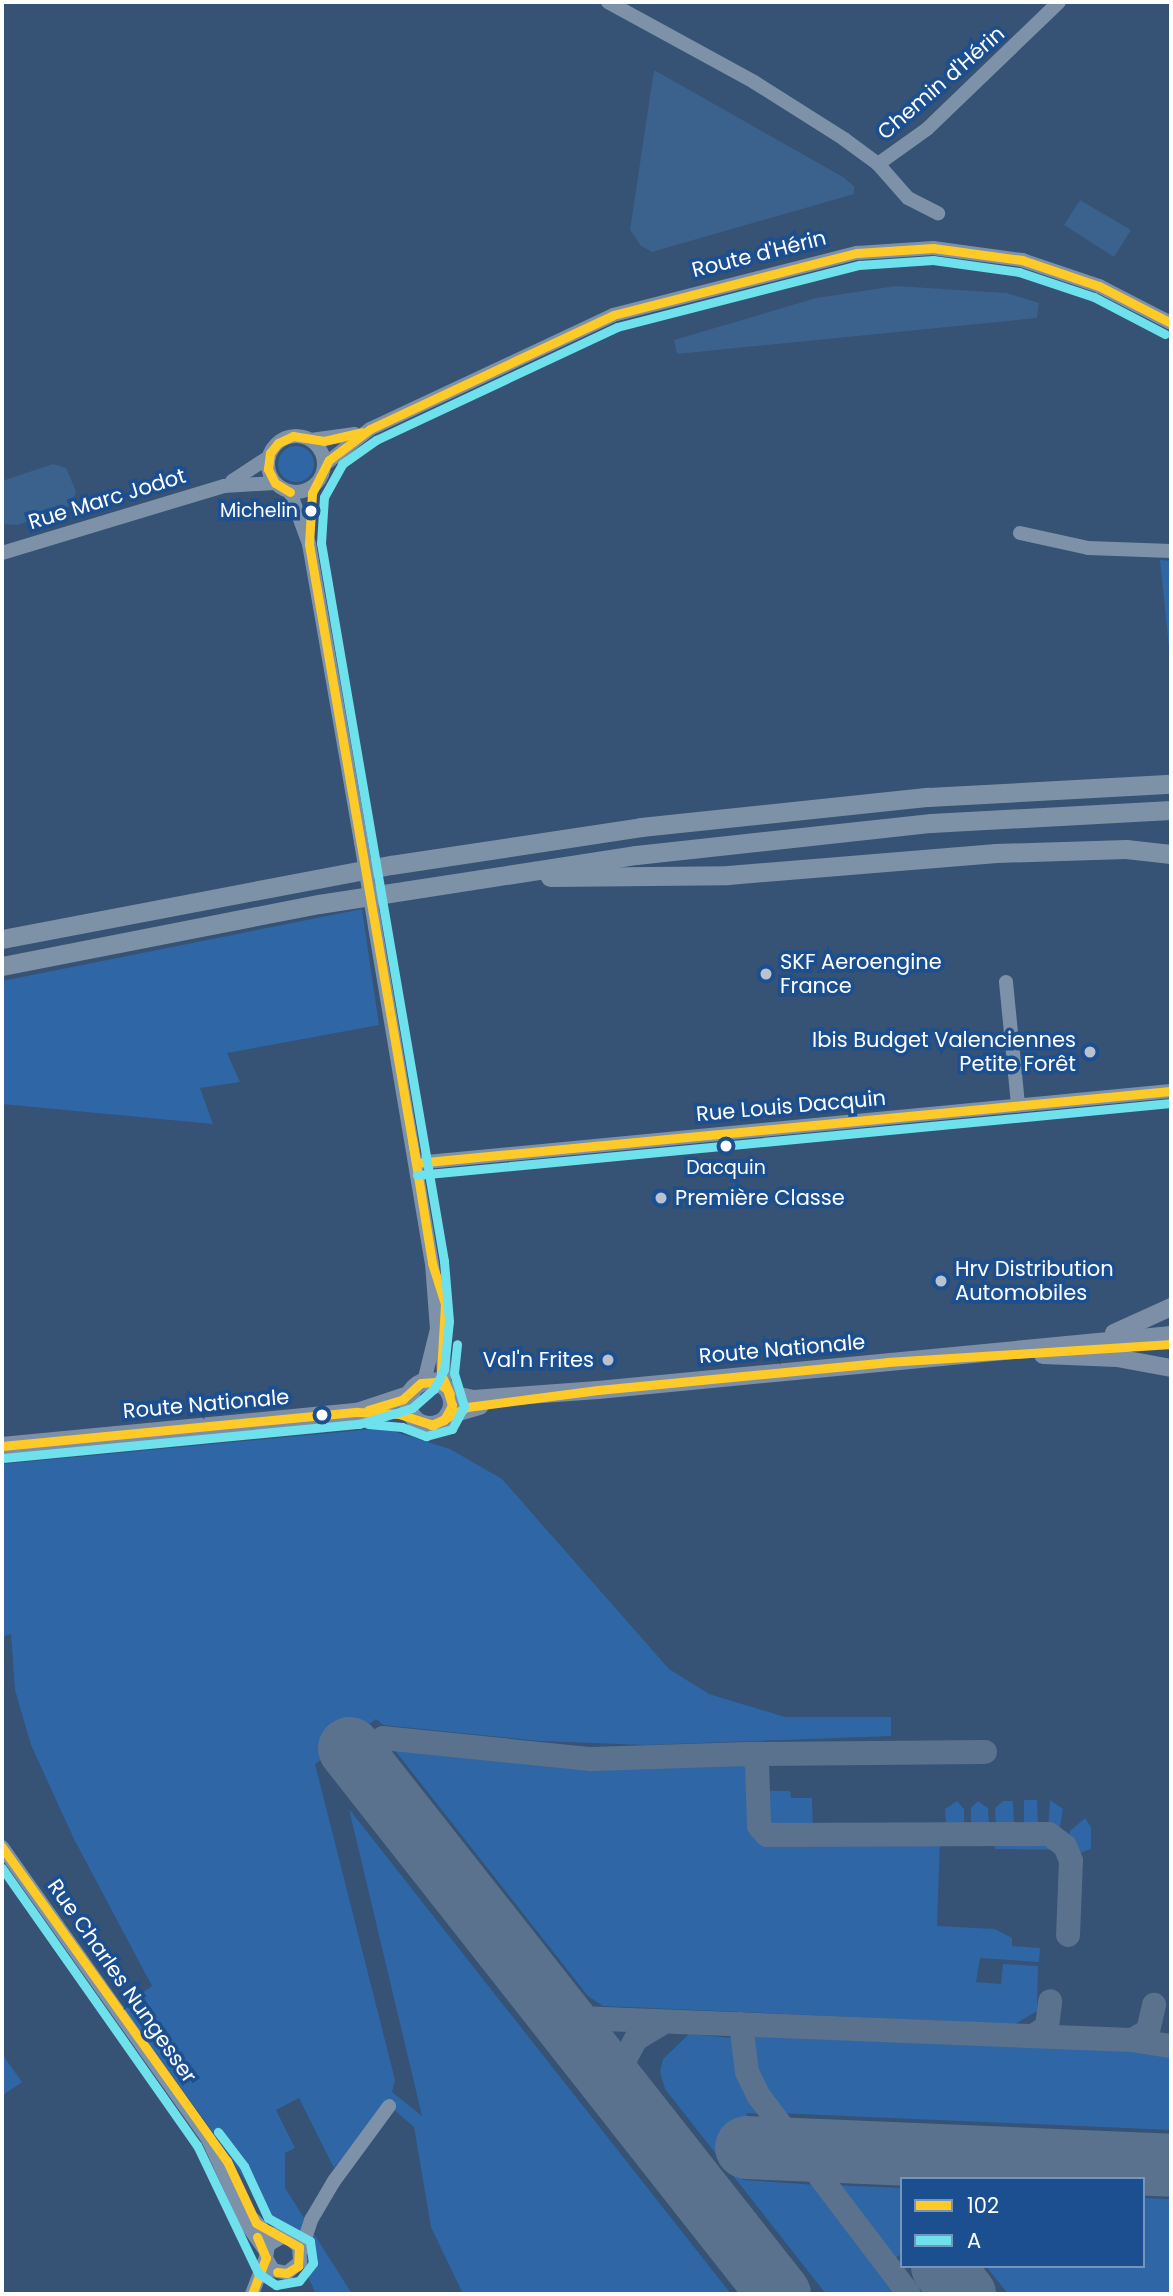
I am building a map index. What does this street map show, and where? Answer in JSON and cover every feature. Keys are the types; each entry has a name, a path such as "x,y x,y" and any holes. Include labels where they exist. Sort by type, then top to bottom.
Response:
{"highway":[{"path":"2,939 364,870 640,827 891,800 1171,784"},
{"path":"2,967 444,883 818,834 1171,810"},
{"path":"444,883 728,876 971,854 1126,849 1171,854"}],"main road":[{"path":"1096,1340 1171,1307"},
{"path":"887,1362 1096,1340 1171,1335"},
{"path":"887,1362 1171,1344"},
{"path":"1018,1354 1117,1358 1171,1368"},
{"name":"Route Nationale","path":"447,1390 474,1399 598,1390 887,1362"},
{"path":"358,1412 414,1417 433,1424 449,1415 447,1390 417,1388 409,1406 414,1417"},
{"name":"Route Nationale","path":"2,1446 358,1412 417,1388"},
{"name":"Route Nationale","path":"449,1415 470,1407 598,1390"}],"street":[{"path":"608,2 754,82 878,164 908,198 938,213"},
{"name":"Chemin d'Hérin","path":"878,164 927,129 1059,2"},
{"name":"Route d'Hérin","path":"324,465 370,429 613,315 787,268 869,251 946,249 1022,260 1099,286 1171,323"},
{"name":"Route d'Hérin","path":"311,440 370,429"},
{"path":"309,544 315,485 324,465 320,449 311,440 285,438 269,457 275,483 289,492 309,544 432,1263 437,1337 417,1388"},
{"name":"Rue Marc Jodot","path":"224,486 269,457"},
{"name":"Rue Marc Jodot","path":"2,553 224,486 275,483"},
{"path":"289,492 315,485"},
{"path":"1020,533 1088,548 1171,551"},
{"path":"1006,982 1018,1105"},
{"name":"Rue Louis Dacquin","path":"416,1163 1171,1091"},
{"path":"432,1263 446,1304 440,1371 447,1390"},
{"name":"Rue Charles Nungesser","path":"2,1847 234,2172 256,2223 283,2237 301,2251"},
{"path":"259,2294 266,2279 277,2272 295,2269 311,2220 389,2106"},
{"name":"Rue Charles Nungesser","path":"208,2138 248,2225 277,2272"},
{"path":"252,2294 266,2255 283,2237 311,2220"}],"shaded area":[{"path":"654,70 843,177 854,186 854,194 652,252 641,246 630,230"},
{"path":"1080,200 1131,230 1114,257 1064,225"},
{"path":"896,286 1007,293 1039,303 1037,318 677,354 674,340 816,298"},
{"path":"296,446 309,451 314,464 309,477 296,482 283,477 278,464 283,451"},
{"path":"53,464 66,468 76,491 72,505 18,525 2,524 2,481"},
{"path":"1160,560 1171,561 1171,667"},
{"path":"362,909 379,1025 227,1053 240,1082 200,1088 213,1124 2,1104 2,981"},
{"path":"383,1428 450,1449 502,1479 669,1669 709,1694 785,1717 891,1717 891,1736 645,1745 540,1741 383,1725 376,1719 315,1764 395,2080 392,2092 422,2116 349,1809 731,2294 463,2294 431,2227 414,2127 385,2102 334,2168 299,2098 276,2110 295,2148 285,2153 285,2188 352,2294 316,2294 305,2270 217,2138 123,2007 152,1986 74,1839 31,1745 15,1690 11,1634 2,1637 2,1464"},
{"path":"390,1744 591,1764 742,1761 753,1771 754,1827 763,1839 940,1838 937,1926 995,1929 1012,1938 1012,1946 1040,1948 1039,1962 980,1958 976,1982 1001,1984 1003,1964 1038,1966 1037,2011 1015,2024 603,2006 588,1996"},
{"path":"763,1791 790,1791 791,1798 812,1798 813,1831 780,1830 763,1817"},
{"path":"1024,1800 1037,1800 1038,1827 1024,1827"},
{"path":"1050,1800 1063,1809 1059,1833 1048,1827"},
{"path":"957,1801 964,1809 964,1829 946,1824 945,1809"},
{"path":"978,1801 988,1808 989,1828 971,1829 971,1808"},
{"path":"1003,1801 1013,1801 1014,1827 996,1828 995,1808"},
{"path":"1085,1818 1091,1827 1091,1849 1077,1854 1068,1840 1070,1831"},
{"path":"1044,1837 1061,1850 995,1849 995,1838"},
{"path":"689,2034 734,2038 743,2081 763,2114 747,2113 743,2180 816,2185 901,2294 826,2294 665,2089 660,2072 663,2059"},
{"path":"747,2036 1171,2053 1171,2130 777,2113 753,2075"},
{"path":"2,2054 22,2082 2,2096"},
{"path":"831,2185 900,2188 900,2255 891,2262"},
{"path":"1145,2198 1171,2199 1171,2294 1008,2294 988,2268 1145,2268"}],"taxiway":[{"path":"374,1780 367,1756 383,1738 591,1759 748,1754 757,1762 759,1826 767,1835 1049,1834 1065,1846 1071,1861 1068,1935"},
{"path":"748,1754 985,1752"},
{"path":"1033,2036 1047,2027 1050,2001"},
{"path":"550,2002 579,2018 1132,2040 1171,2046"},
{"path":"1132,2040 1148,2031 1154,2005"},
{"path":"630,2104 621,2082 622,2065 636,2039 664,2022"},
{"path":"741,2024 747,2072 758,2095 909,2294"}],"runway":[{"path":"349,1748 779,2294"},
{"path":"746,2147 1171,2165"},
{"path":"944,2268 964,2294"}],"transit line":[{"name":"102","path":"416,1163 309,544 312,493 329,460 370,429 613,315 857,253 933,248 1022,260 1099,286 1171,323"},
{"name":"A","path":"3,1458 359,1424 412,1408 434,1389 444,1369 449,1321 444,1261 321,543 324,497 342,464 376,440 617,327 859,265 933,260 1019,272 1094,297 1165,334"},
{"name":"102","path":"290,492 275,483 268,469 270,453 278,443 293,436 324,441 362,432"},
{"name":"102","path":"416,1163 1171,1091"},
{"name":"A","path":"417,1175 1171,1103"},
{"name":"102","path":"412,1139 432,1263 445,1304 441,1374 450,1394"},
{"name":"A","path":"368,1424 402,1427 426,1436 452,1429 464,1406 454,1373 457,1344"},
{"name":"102","path":"2,1446 357,1412 399,1414 433,1425 467,1407 598,1390 887,1362 1171,1344"},
{"name":"102","path":"368,1410 403,1399 421,1383 436,1382 447,1389 452,1405 444,1420 431,1425"},
{"name":"102","path":"2,1847 227,2161 256,2223 299,2247 298,2266 287,2273 277,2272"},
{"name":"A","path":"2,1868 197,2145 258,2273 276,2285 299,2281 313,2263 310,2241 268,2218 244,2166 218,2132"},
{"name":"102","path":"252,2294 266,2258 257,2237"}],"place":[{"name":"Michelin","path":"311,511"},
{"name":"SKF Aeroengine France","path":"766,974"},
{"name":"Ibis Budget Valenciennes Petite Forêt","path":"1090,1052"},
{"name":"Dacquin","path":"726,1146"},
{"name":"Première Classe","path":"661,1198"},
{"name":"Hrv Distribution Automobiles","path":"941,1281"},
{"name":"Val'n Frites","path":"608,1360"}]}
